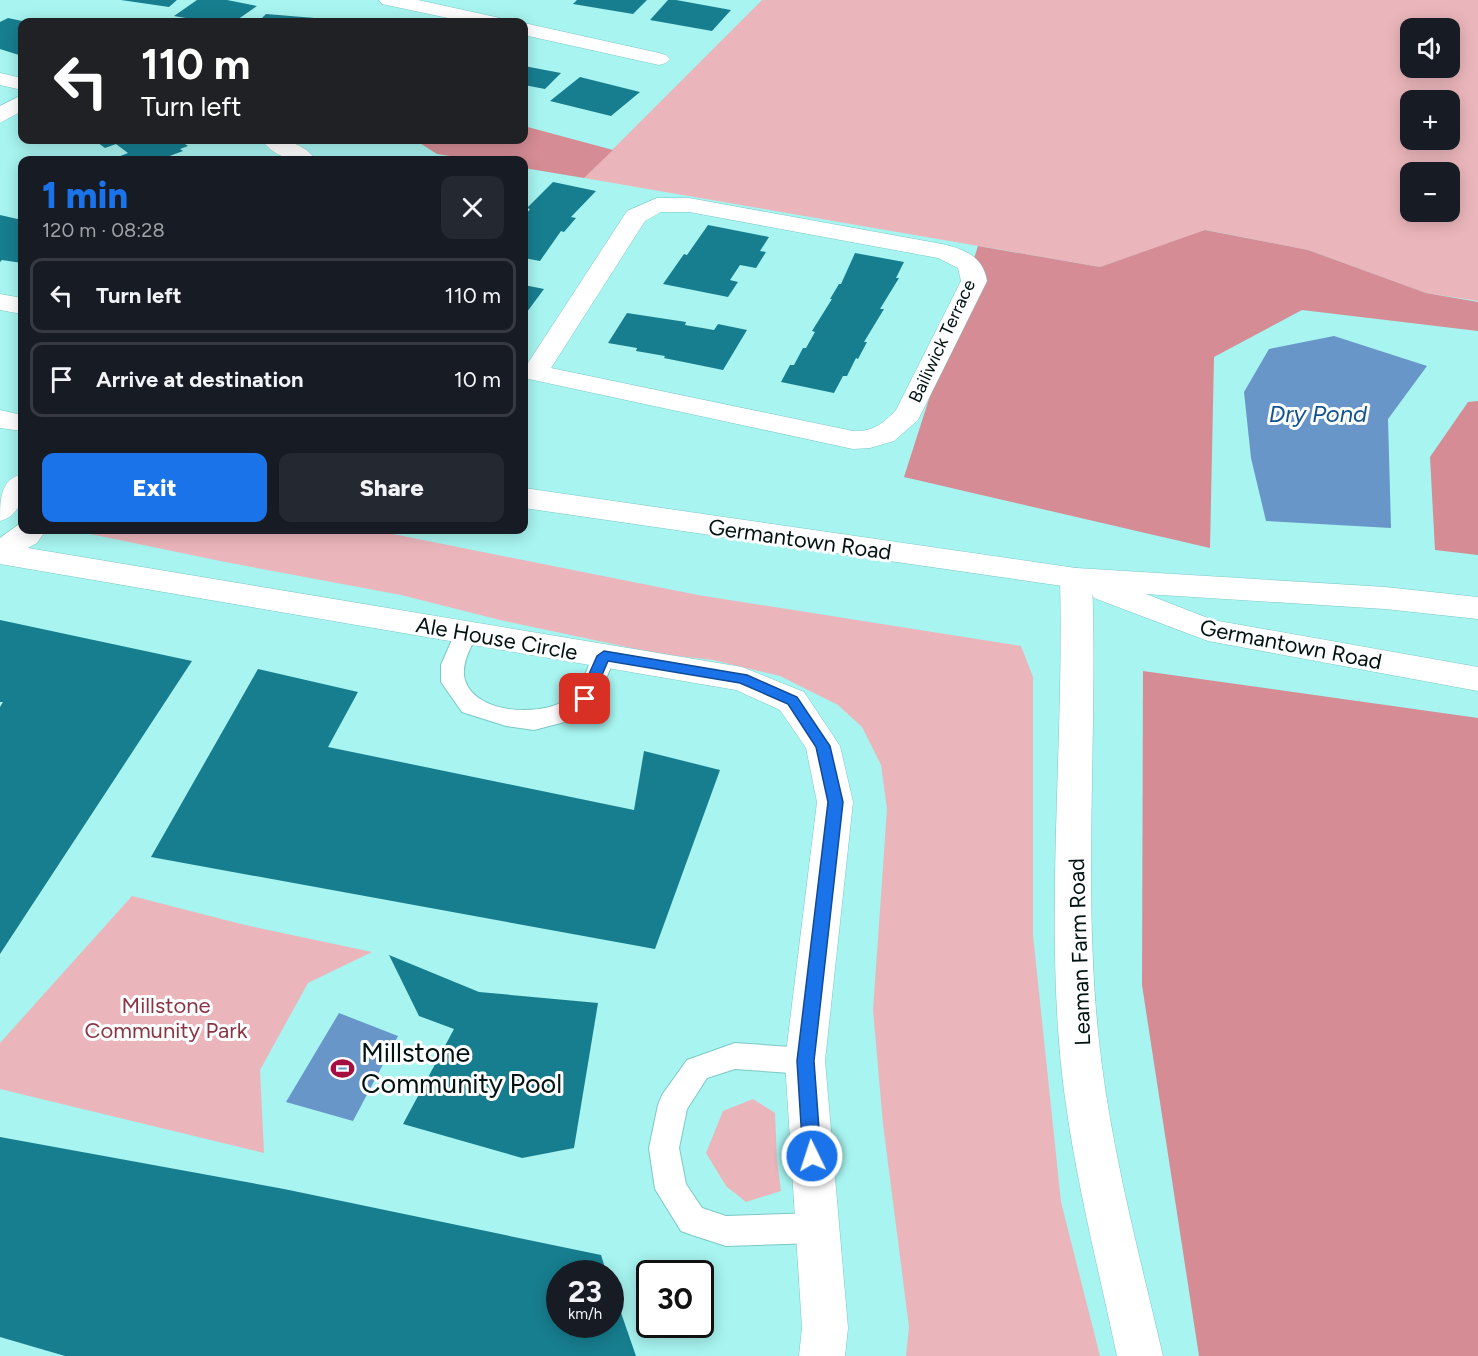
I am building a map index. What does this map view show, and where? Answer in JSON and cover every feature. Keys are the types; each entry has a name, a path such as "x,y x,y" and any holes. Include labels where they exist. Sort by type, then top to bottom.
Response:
{"street":[{"path":"389,0 474,18"},
{"path":"528,30 659,59"},
{"path":"0,79 18,83"},
{"path":"0,116 18,105"},
{"path":"279,144 297,156"},
{"name":"Bailiwick Terrace","path":"657,205 689,205 942,251 965,261 973,270 974,281 908,414 896,428 878,439 853,440 529,371 636,216 657,205"},
{"path":"0,302 18,305"},
{"path":"0,419 18,422"},
{"path":"0,511 18,488"},
{"name":"Germantown Road","path":"528,499 1076,579 1385,598 1478,608"},
{"name":"Ale House Circle","path":"0,553 28,534"},
{"name":"Ale House Circle","path":"0,553 742,679 792,700 823,746 835,802 805,1061 825,1328 822,1356"},
{"name":"Germantown Road","path":"1076,579 1208,630 1478,680"},
{"name":"Leaman Farm Road","path":"1076,579 1080,649 1075,987 1086,1096 1140,1356"}],"lane":[{"path":"466,632 453,665 453,682 471,706 506,717 534,720 567,713 585,699 604,656"},
{"path":"805,1061 735,1056 697,1069 673,1105 664,1148 671,1189 692,1220 726,1231 817,1228"}],"green space":[{"path":"762,0 1478,0 1478,301 1426,293 1308,250 1206,230 1100,267 584,178"},
{"path":"90,534 393,534 698,595 1021,646 1033,677 1033,935 1061,1202 1100,1356 906,1356 909,1327 883,1124 873,1010 887,809 881,765 862,727 838,705 780,676 713,660 660,654 500,620 401,595"},
{"name":"Millstone Community Park","path":"132,896 245,925 372,952 308,983 260,1070 264,1153 0,1089 0,1043"},
{"path":"753,1099 775,1113 781,1191 746,1202 726,1186 706,1153 723,1111"}],"shaded area":[{"path":"528,127 613,150 584,178 528,169 528,156 437,154 421,144 528,144"},
{"path":"1205,230 1308,250 1426,293 1478,302 1478,331 1302,310 1214,357 1210,548 904,477 978,246 1100,267"},
{"path":"1478,401 1478,555 1435,550 1430,457 1468,402"},
{"path":"1143,671 1478,718 1478,1356 1199,1356 1142,985"}],"water":[{"name":"Dry Pond","path":"1334,336 1427,366 1388,419 1391,528 1266,521 1251,458 1244,392 1269,349"},
{"name":"Millstone Community Pool","path":"339,1013 398,1036 353,1121 286,1102"}],"building":[{"path":"121,0 177,0 169,7"},
{"path":"197,0 227,0 257,6 240,18 174,16"},
{"path":"577,0 647,0 633,14 573,4"},
{"path":"668,0 731,10 712,31 650,20"},
{"path":"266,14 315,18 262,18"},
{"path":"8,18 18,20 18,55 0,49 0,22"},
{"path":"528,67 561,73 545,89 528,86"},
{"path":"580,77 640,92 611,116 550,101"},
{"path":"100,144 116,144 105,148"},
{"path":"116,144 185,144 188,146 180,149 183,151 170,156 120,156 128,153"},
{"path":"553,182 596,191 571,217 576,218 564,232 561,231 540,261 528,259 528,212 530,209 528,207"},
{"path":"0,215 18,219 18,262 2,260 0,262"},
{"path":"708,225 769,237 760,251 766,252 756,268 740,265 730,280 738,282 728,297 663,284"},
{"path":"855,253 904,262 896,278 899,278 880,309 884,309 864,342 867,342 858,359 856,358 847,376 843,376 834,393 781,382 790,365 794,365 803,348 806,348 815,332 812,331 841,284"},
{"path":"528,286 544,289 528,311"},
{"path":"627,313 686,322 685,325 714,330 718,324 747,330 723,370 664,358 665,356 636,351 637,348 608,343"},
{"path":"0,620 192,661 0,954 0,707 3,702 0,702"},
{"path":"258,669 358,692 328,747 634,810 644,751 720,770 655,949 151,857"},
{"path":"389,955 479,992 598,1003 574,1148 522,1158 403,1124 454,1029 419,1016"},
{"path":"0,1137 284,1189 601,1255 603,1260 546,1260 546,1338 624,1338 624,1321 636,1356 65,1356 0,1337"}],"place":[{"name":"Millstone Community Pool","path":"343,1069"}],"route":[{"path":"585,699 604,656 742,679 792,700 823,746 835,802 805,1061 812,1156"}]}
